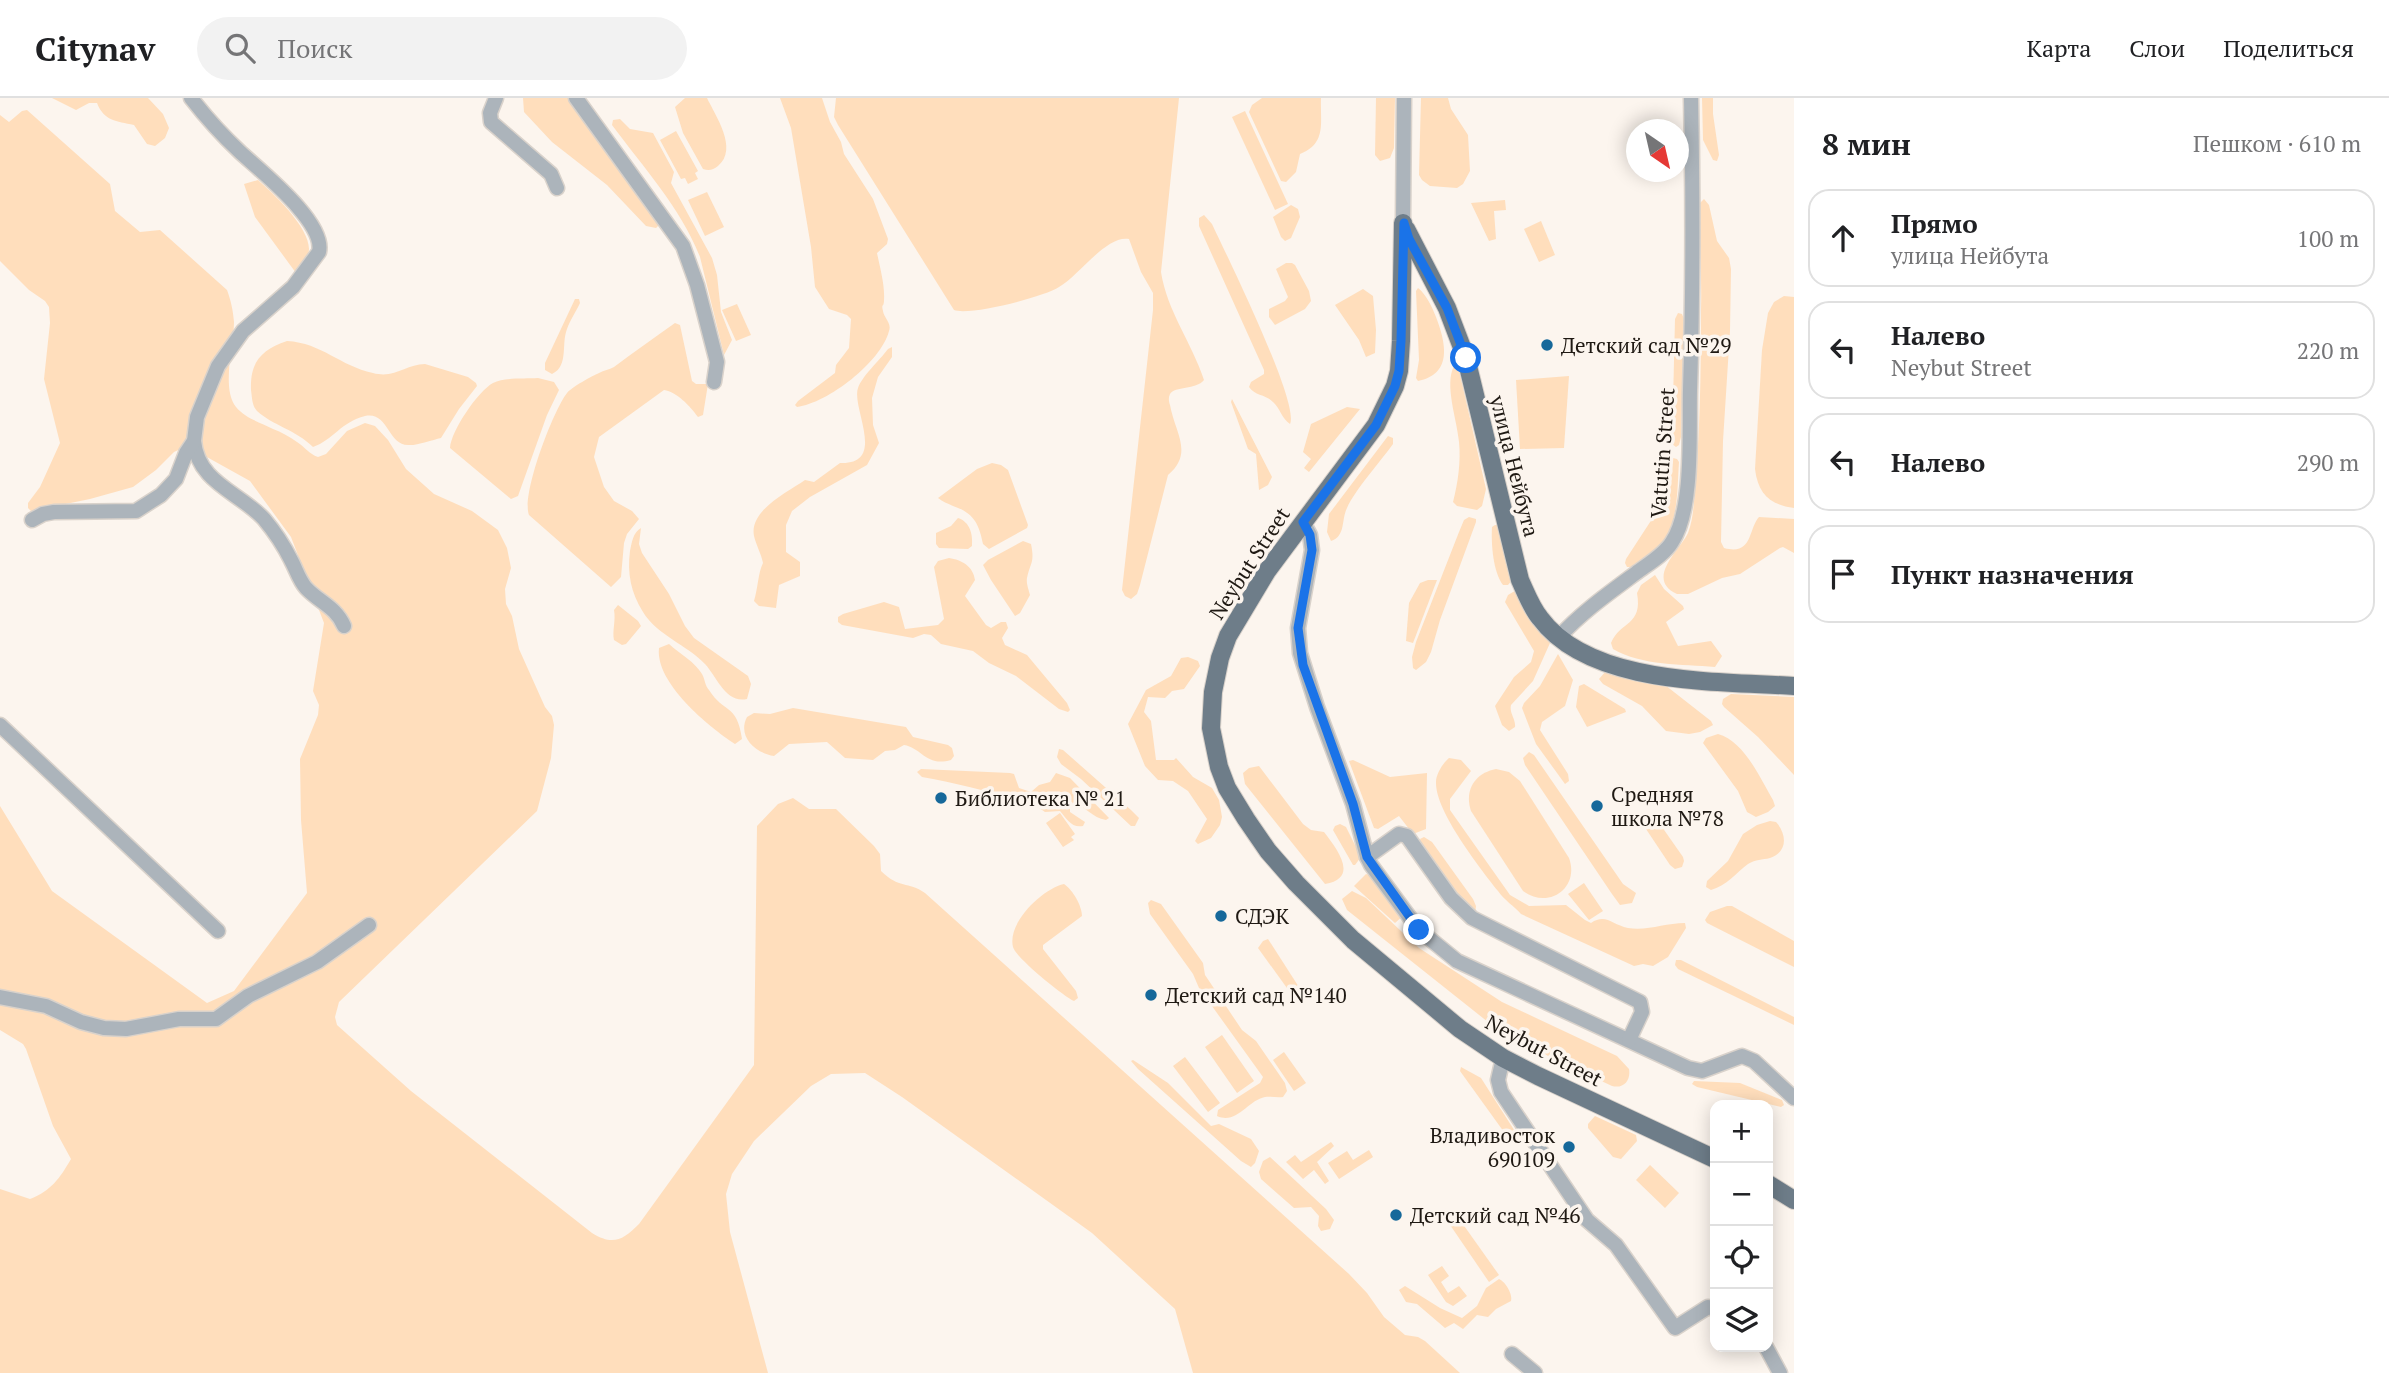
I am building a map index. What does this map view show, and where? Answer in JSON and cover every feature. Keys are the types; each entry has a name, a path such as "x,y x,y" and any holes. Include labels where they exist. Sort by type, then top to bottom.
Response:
{"main road":[{"name":"Neybut Street","path":"1404,223 1401,341 1395,386 1376,425 1267,570 1237,618 1220,657 1213,692 1211,728 1219,767 1227,788 1268,851 1316,905 1360,947 1479,1043 1503,1058 1710,1157"},
{"name":"улица Нейбута","path":"1404,223 1409,239 1447,308 1466,358 1520,580 1540,618 1559,637"},
{"path":"1559,637 1589,656 1652,675 1794,685"},
{"path":"1773,1187 1794,1200"}],"street":[{"path":"191,98 237,150 290,198 314,230 320,246 315,260 293,287 243,331 218,366 197,417 195,453 206,473 263,518 291,560 301,581 313,595 338,615 344,626"},
{"path":"496,98 490,116 491,122 551,174 557,188"},
{"path":"576,98 683,246 697,285 717,362 714,382"},
{"name":"Neybut Street","path":"1404,98 1404,223"},
{"name":"Vatutin Street","path":"1559,637 1593,605 1669,547 1679,530 1684,512 1689,456 1692,309 1691,98"},
{"path":"32,520 54,512 136,511 161,495 176,479 194,441"},
{"path":"1303,522 1310,535 1312,550 1298,628 1300,653 1317,708 1353,804 1367,857 1419,930 1457,961 1697,1071 1742,1056 1754,1062 1794,1098"},
{"path":"0,725 218,931"},
{"path":"1367,857 1399,834 1407,836 1451,898 1472,918 1640,1002 1642,1012 1629,1040"},
{"path":"0,997 46,1006 80,1022 104,1028 126,1029 179,1018 216,1019 248,996 317,962 369,925"},
{"path":"1503,1058 1498,1080 1501,1092 1587,1220 1616,1245 1675,1328 1710,1308"},
{"path":"1769,1352 1780,1373"},
{"path":"1512,1354 1535,1373"}],"shaded area":[{"path":"52,98 148,98 163,114 169,128 165,138 155,146 147,144 134,125 107,117 97,103 89,103 76,110"},
{"path":"523,98 569,98 623,176 651,208 659,225 656,228 646,226 607,185 552,142 524,112"},
{"path":"685,98 707,98 720,123 726,151 724,159 713,169 703,169 683,133 675,107"},
{"path":"780,98 822,98 844,154 873,199 888,239 887,244 877,253 884,288 882,309 889,325 884,343 865,368 852,379 823,398 797,407 795,405 798,401 835,373 836,365 849,348 851,319 829,309 815,287 791,128"},
{"path":"836,98 1179,98 1161,272 1174,314 1204,380 1169,395 1181,442 1180,459 1168,475 1140,585 1137,594 1131,599 1125,596 1122,590 1153,293 1141,272 1129,239 1111,243 1067,282 1051,291 990,308 954,310 838,125 834,117"},
{"path":"1262,98 1321,98 1318,138 1315,144 1300,154 1296,172 1286,182 1281,181 1249,112 1252,105"},
{"path":"1376,98 1395,98 1394,148 1390,158 1380,161 1375,155"},
{"path":"1421,98 1448,98 1451,109 1468,135 1470,171 1463,184 1457,188 1430,186 1419,175"},
{"path":"1702,98 1713,98 1719,155 1717,161 1713,160 1703,140"},
{"path":"27,110 110,184 115,211 140,232 160,230 227,290 234,322 229,389 236,407 244,415 288,436 318,457 326,454 347,431 365,423 375,426 388,440 406,469 434,494 472,511 498,530 507,548 511,568 505,589 506,604 512,616 519,649 554,725 551,758 537,811 339,1002 335,1017 337,1025 411,1091 592,1233 612,1240 628,1234 639,1224 754,1065 757,826 778,804 793,798 809,809 836,809 880,854 881,871 887,877 925,893 1349,1274 1384,1317 1405,1335 1425,1341 1460,1373 1193,1373 1175,1309 1092,1233 865,1073 831,1074 811,1086 754,1141 732,1174 726,1194 730,1232 768,1373 0,1373 0,1189 30,1199 54,1183 71,1159 53,1126 26,1049 23,1044 0,1030 0,806 52,891 207,1003 234,991 307,893 301,820 300,759 318,715 319,705 313,691 324,623 291,537 250,481 187,446 174,452 133,487 31,511 28,508 28,503 40,487 60,443 44,379 50,323 49,307 0,261 0,115 9,122"},
{"path":"1245,111 1288,204 1275,210 1232,117"},
{"path":"620,119 630,129 653,133 674,172 671,183 712,258 717,275 721,312 732,340 724,355 700,257 672,205 612,125 613,120"},
{"path":"676,131 698,171 695,173 698,179 688,184 685,178 681,179 660,140"},
{"path":"258,180 292,214 306,236 308,255 296,273 255,217 244,184"},
{"path":"707,192 724,227 705,236 688,200"},
{"path":"1704,199 1709,205 1717,241 1729,258 1731,269 1721,542 1724,548 1740,548 1745,545 1759,517 1794,519 1794,553 1780,548 1740,574 1722,578 1688,594 1677,594 1668,588 1664,573 1688,533 1694,506 1700,382 1700,203"},
{"path":"1505,200 1506,210 1494,211 1496,239 1489,241 1471,203"},
{"path":"1291,205 1298,209 1300,217 1291,238 1285,241 1273,217"},
{"path":"1204,215 1212,224 1273,359 1284,388 1290,411 1290,424 1273,402 1249,387 1251,382 1264,374 1264,370 1199,226 1199,218"},
{"path":"1541,221 1555,255 1539,262 1524,229"},
{"path":"1286,263 1295,265 1309,291 1311,301 1305,309 1275,325 1269,317 1269,309 1288,297 1276,269"},
{"path":"1418,288 1426,297 1440,327 1444,356 1437,372 1418,381 1416,291"},
{"path":"1363,289 1373,296 1376,330 1375,353 1366,357 1359,340 1335,305"},
{"path":"1784,296 1794,297 1794,508 1772,501 1762,492 1755,469 1762,350 1768,313 1774,302"},
{"path":"575,299 579,299 580,303 565,335 563,360 561,366 552,374 545,370 545,363"},
{"path":"737,304 751,335 736,341 722,310"},
{"path":"1678,313 1682,314 1684,319 1681,437 1676,447 1672,444 1675,319"},
{"path":"675,323 680,325 692,381 696,384 708,384 703,415 698,417 687,404 664,390 599,437 594,457 604,487 614,501 632,511 639,519 627,534 624,543 621,577 611,587 529,515 528,505 534,472 547,434 567,393 587,379 614,367"},
{"path":"287,341 311,346 373,373 394,373 425,364 468,377 477,386 441,438 415,445 401,444 379,418 365,416 350,422 313,447 263,416 253,404 251,380 255,365 264,353"},
{"path":"892,347 892,357 878,377 872,398 873,425 879,443 867,465 810,497 792,511 786,525 786,552 800,562 800,576 779,585 776,608 759,606 754,601 763,563 754,536 757,518 771,503 805,480 814,482 840,463 854,461 862,455 865,445 858,388 867,373"},
{"path":"1454,366 1458,368 1461,379 1486,489 1482,506 1477,510 1457,506 1453,502 1460,457 1450,383"},
{"path":"1569,376 1564,448 1520,449 1516,380"},
{"path":"538,378 554,382 559,390 547,415 518,496 511,499 450,448 466,412 487,387 503,380"},
{"path":"1232,399 1272,477 1268,485 1259,490 1256,454 1248,449"},
{"path":"1347,407 1360,409 1309,472 1304,468 1311,459 1303,452 1311,424"},
{"path":"1388,436 1393,438 1393,444 1356,493 1345,513 1341,532 1331,541 1327,532 1329,514"},
{"path":"1673,458 1679,462 1676,504 1668,535 1651,552 1631,567 1627,567 1626,559 1654,516 1669,462"},
{"path":"992,463 1008,470 1028,525 989,549 983,544 980,531 971,516 938,498 977,469"},
{"path":"1469,517 1476,519 1476,522 1431,652 1426,662 1416,670 1413,668 1412,657 1416,642 1464,520"},
{"path":"958,518 970,529 972,546 968,549 939,548 936,544 936,533 951,526"},
{"path":"1499,525 1513,579 1508,585 1503,585 1495,565 1492,527"},
{"path":"641,528 639,544 642,553 669,594 685,626 694,638 748,676 751,684 747,699 728,694 705,664 664,634 643,612 633,590 629,567 632,541"},
{"path":"1023,541 1031,544 1032,550 1027,580 1030,595 1020,613 1015,616 983,565"},
{"path":"949,558 962,562 972,571 975,580 965,596 986,625 991,628 1006,622 1008,628 1002,638 1005,645 1027,655 1067,703 1070,710 1068,712 1059,709 1016,676 989,663 973,651 941,644 931,635 924,634 913,638 838,622 838,617 843,614 884,602 899,607 905,629 938,625 944,619 934,567 938,561"},
{"path":"1655,575 1664,589 1684,609 1666,622 1678,646 1711,641 1722,656 1715,667 1637,659 1613,649 1611,643 1615,636 1637,612 1637,593 1641,585"},
{"path":"1437,580 1413,643 1406,641 1409,603 1420,583"},
{"path":"1518,589 1550,643 1533,681 1511,705 1515,727 1509,731 1502,725 1495,706 1514,677 1531,662 1534,651 1505,602 1508,595"},
{"path":"618,605 641,626 626,644 622,645 614,640 614,610"},
{"path":"669,644 695,666 715,698 737,720 742,739 735,744 698,715 674,689 660,661 659,648"},
{"path":"1558,654 1573,680 1565,706 1542,722 1540,730 1568,774 1569,781 1565,784 1536,744 1522,708 1540,686"},
{"path":"1188,657 1198,661 1200,666 1184,689 1172,691 1165,698 1148,697 1144,712 1151,721 1156,760 1176,758 1193,777 1212,788 1219,800 1222,817 1220,825 1211,838 1198,844 1195,841 1207,819 1188,791 1173,781 1158,780 1145,766 1128,724 1146,690 1171,676 1181,658"},
{"path":"1606,671 1665,685 1713,725 1689,734 1666,731 1642,706 1603,684 1599,679"},
{"path":"1584,684 1626,712 1587,727 1576,707 1579,686"},
{"path":"1731,694 1794,697 1794,775 1758,737 1724,707 1723,699"},
{"path":"793,708 906,727 913,737 948,745 954,756 951,760 936,761 904,745 885,751 873,760 845,758 827,742 789,744 774,756 754,747 746,737 744,731 747,717 754,713 770,714"},
{"path":"1718,734 1736,744 1757,771 1775,806 1768,812 1756,817 1747,812 1738,791 1703,743 1706,738"},
{"path":"1059,749 1139,818 1135,826 1131,826 1061,764 1057,757"},
{"path":"1529,752 1534,755 1623,884 1636,893 1632,903 1620,905 1612,894 1525,765 1523,758"},
{"path":"1449,758 1461,760 1471,771 1450,799 1450,810 1510,895 1529,906 1566,905 1591,923 1605,919 1622,927 1635,929 1685,923 1686,928 1668,957 1653,966 1634,966 1521,914 1500,894 1460,839 1443,808 1436,779"},
{"path":"1353,760 1390,777 1427,773 1426,829 1413,834 1399,816 1378,829 1374,828 1349,761"},
{"path":"1259,766 1303,824 1311,830 1324,832 1335,846 1343,869 1336,881 1325,884 1245,784 1243,773 1249,768"},
{"path":"921,769 1010,773 1014,774 1019,788 1031,792 1039,785 1050,782 1056,773 1070,778 1109,818 1101,819 1074,804 1070,807 1070,812 1085,822 1083,826 1075,826 1060,811 1045,812 1033,805 996,794 922,777 917,772"},
{"path":"1496,769 1509,772 1520,781 1569,858 1570,878 1560,893 1542,898 1523,891 1471,811 1469,796 1473,784 1482,774"},
{"path":"1060,813 1075,834 1071,837 1074,840 1063,847 1046,823"},
{"path":"1646,814 1655,817 1683,857 1682,867 1675,869 1670,865 1644,826 1642,818"},
{"path":"1770,821 1776,822 1784,837 1780,852 1770,858 1748,864 1716,888 1711,890 1706,887 1707,881 1728,861 1743,834"},
{"path":"1340,824 1346,827 1361,857 1355,865 1333,830"},
{"path":"1424,837 1432,842 1473,899 1476,906 1475,916 1454,893 1421,845 1420,839"},
{"path":"1366,874 1376,877 1404,915 1395,923 1354,886"},
{"path":"1584,883 1603,911 1589,920 1568,894"},
{"path":"1064,884 1076,898 1082,916 1043,945 1043,949 1076,991 1078,998 1074,1001 1031,968 1013,947 1015,928 1028,908 1055,887"},
{"path":"1352,891 1366,898 1419,948 1502,1002 1617,1056 1629,1069 1628,1080 1623,1085 1612,1086 1493,1026 1347,910 1342,899"},
{"path":"1151,900 1161,904 1203,963 1205,975 1242,1030 1256,1041 1285,1083 1287,1091 1283,1097 1265,1097 1231,1117 1217,1116 1218,1110 1260,1083 1263,1077 1150,914 1148,903"},
{"path":"1732,906 1794,941 1794,967 1707,923 1705,920 1710,912"},
{"path":"1268,939 1304,995 1297,1002 1258,948"},
{"path":"1676,960 1681,960 1794,1017 1794,1025 1678,969"},
{"path":"1222,1035 1254,1081 1237,1093 1205,1047"},
{"path":"1284,1052 1306,1083 1294,1091 1273,1060"},
{"path":"1185,1057 1220,1103 1208,1112 1173,1066"},
{"path":"1131,1061 1168,1083 1211,1126 1219,1124 1251,1139 1259,1151 1255,1163 1251,1167 1241,1161 1138,1069"},
{"path":"1461,1067 1481,1078 1516,1133 1515,1140 1509,1139 1460,1071"},
{"path":"1694,1081 1740,1083 1782,1100 1784,1105 1781,1107 1773,1105 1773,1100 1752,1100 1692,1084"},
{"path":"1595,1116 1636,1135 1637,1141 1621,1159 1613,1157 1588,1128"},
{"path":"1331,1142 1334,1146 1317,1162 1329,1181 1325,1184 1314,1170 1303,1179 1286,1162 1295,1155 1301,1162"},
{"path":"1369,1150 1373,1157 1339,1179 1328,1163 1347,1151 1353,1160"},
{"path":"1270,1157 1326,1209 1334,1220 1330,1229 1321,1231 1318,1226 1319,1216 1311,1207 1294,1208 1261,1179 1259,1172 1263,1161"},
{"path":"1650,1165 1679,1193 1665,1208 1636,1180"},
{"path":"1455,1213 1499,1275 1489,1282 1446,1219"},
{"path":"1442,1266 1449,1276 1441,1282 1448,1293 1459,1286 1467,1296 1453,1306 1446,1302 1428,1275"},
{"path":"1499,1279 1508,1289 1511,1301 1488,1317 1477,1315 1463,1329 1454,1323 1445,1328 1417,1304 1406,1302 1399,1290 1405,1286 1462,1318 1477,1306 1486,1288"}],"place":[{"name":"Детский сад №29","path":"1547,345"},
{"name":"Библиотека № 21","path":"941,798"},
{"name":"Средняя школа №78","path":"1597,806"},
{"name":"СДЭК","path":"1221,916"},
{"name":"Детский сад №140","path":"1151,995"},
{"name":"Владивосток 690109","path":"1569,1147"},
{"name":"Детский сад №46","path":"1396,1215"}],"route":[{"path":"1419,930 1367,857 1353,804 1303,665 1298,628 1312,550 1310,535 1303,522 1376,425 1395,386 1401,341 1404,223 1418,257 1447,308 1466,358"}]}
